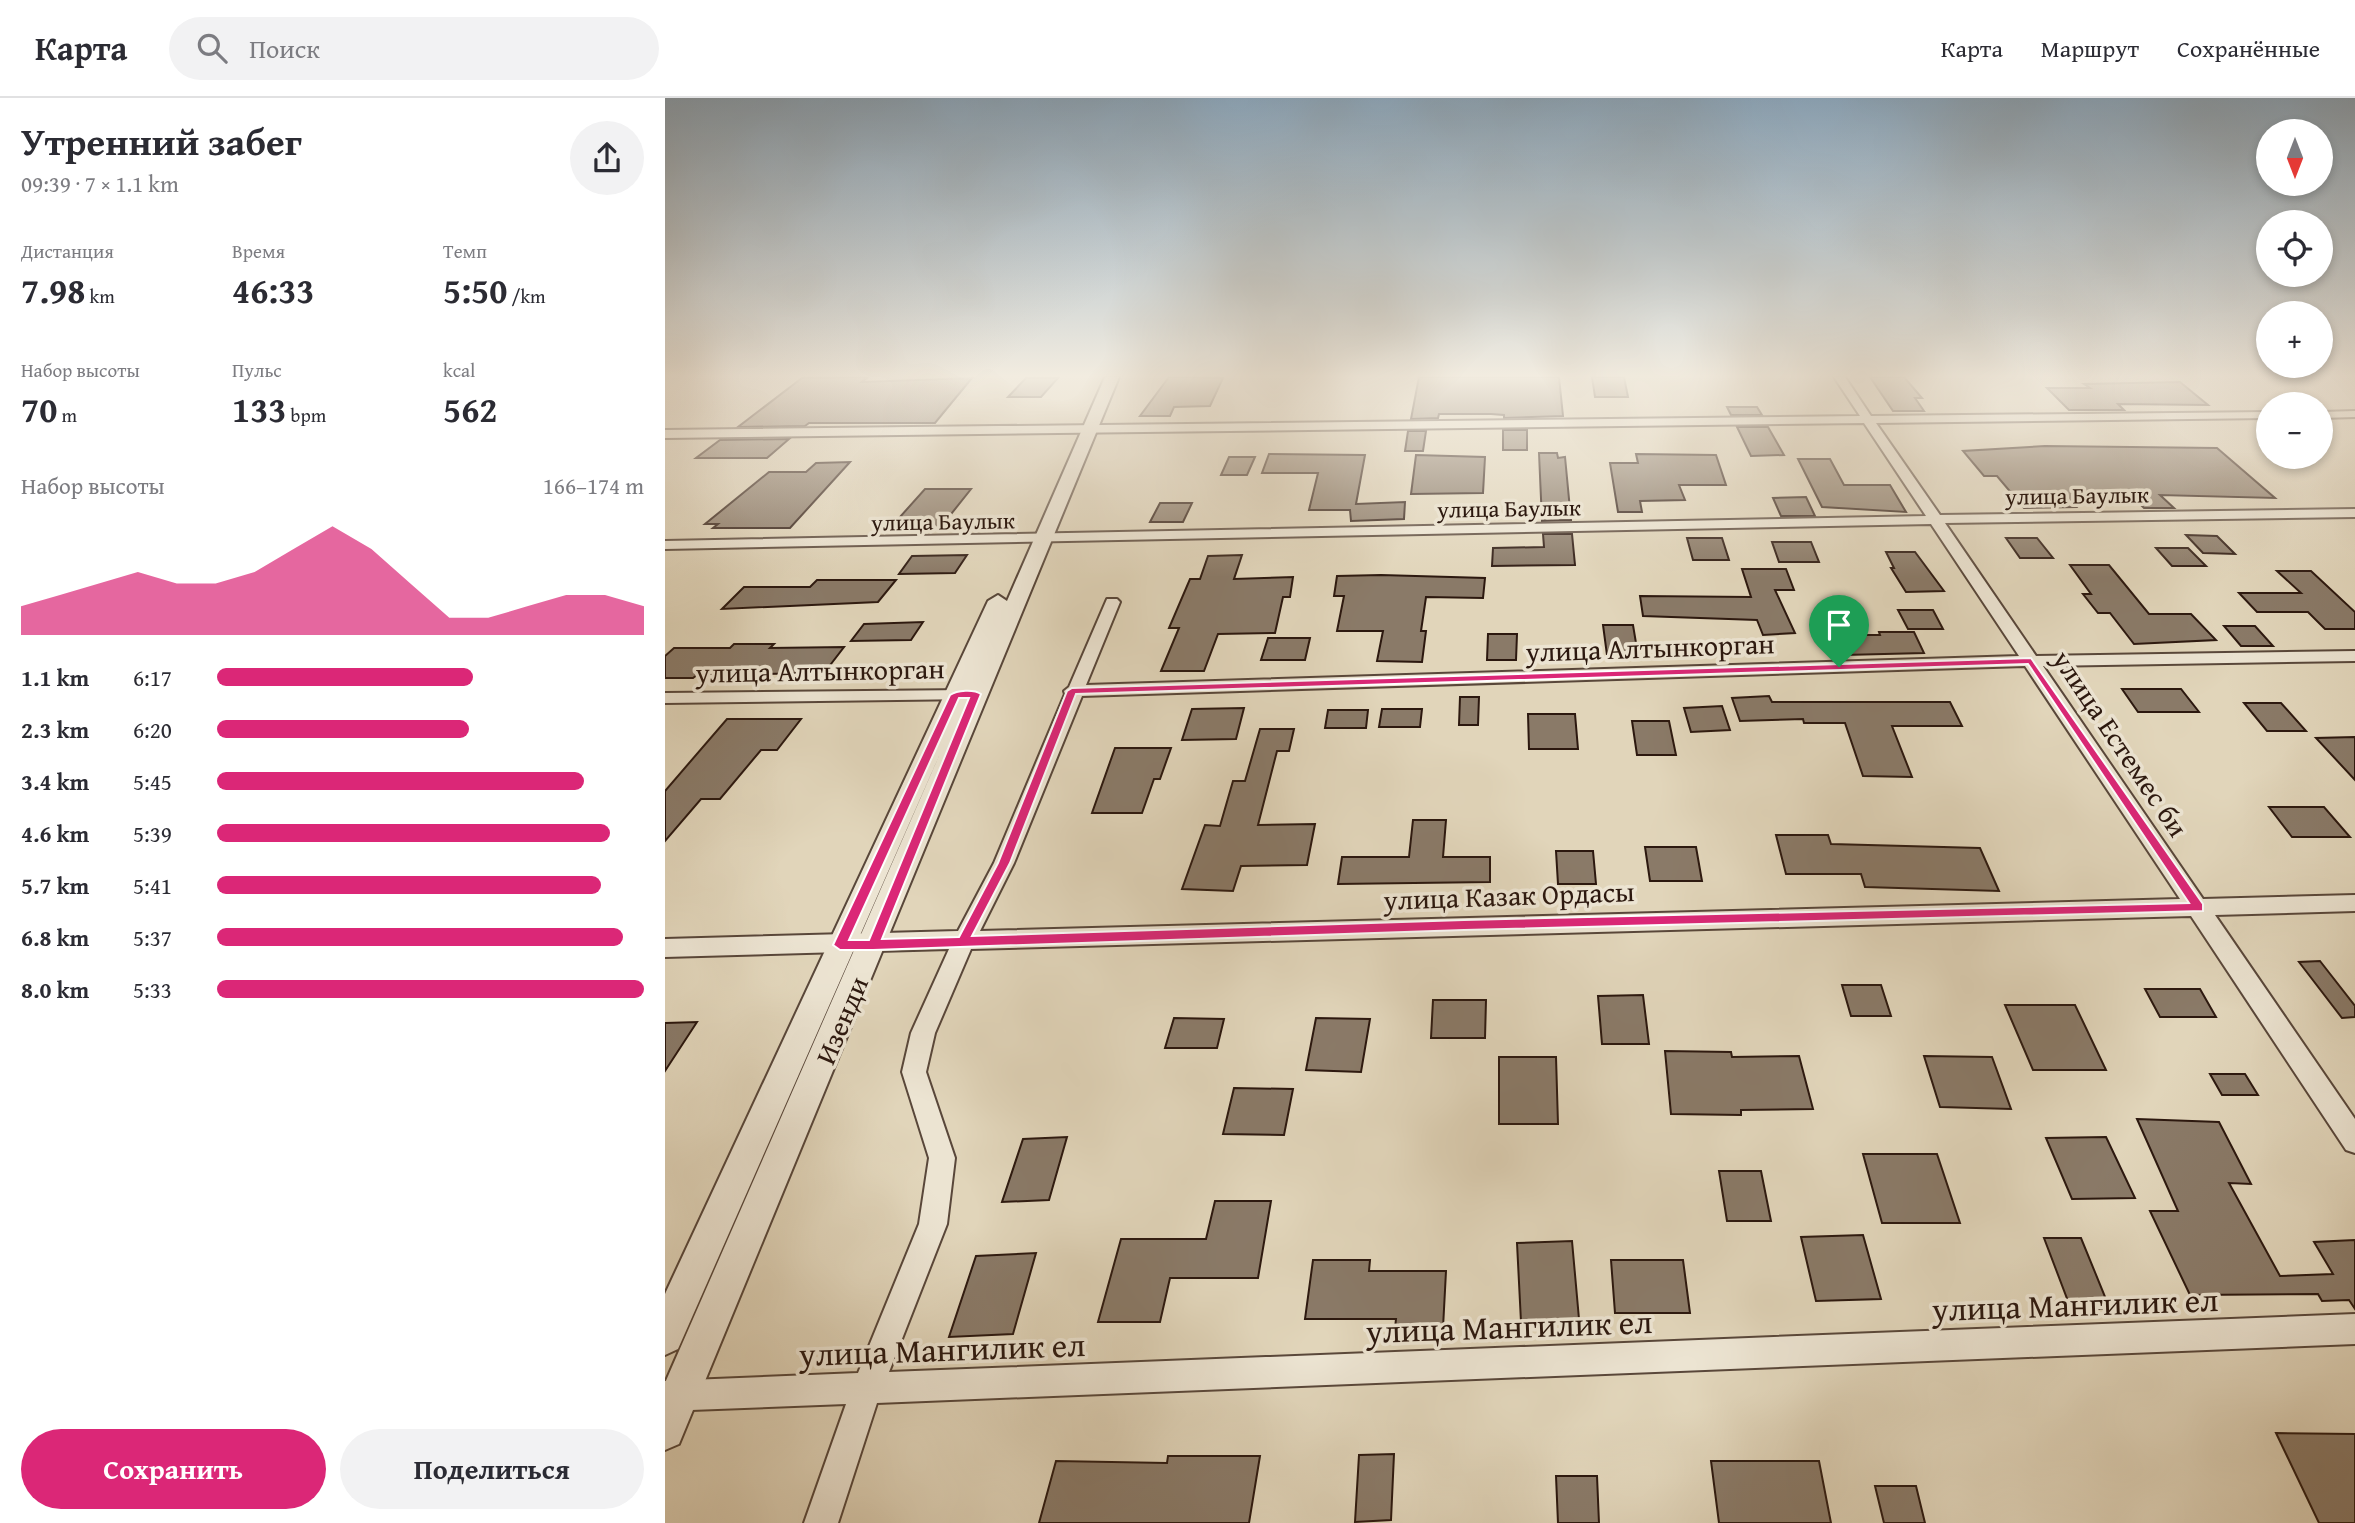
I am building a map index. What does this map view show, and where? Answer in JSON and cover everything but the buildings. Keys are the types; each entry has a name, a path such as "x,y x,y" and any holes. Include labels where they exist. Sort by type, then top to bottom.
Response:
{"street":[{"name":"Изенди","path":"665,1336 840,945 966,695 1076,444"},
{"name":"улица Естемес би","path":"1883,444 2355,1141"},
{"name":"улица Баулык","path":"665,545 1034,541 1934,518 2355,513"},
{"path":"821,1523 867,1388 933,1224 942,1158 914,1072 923,1033 963,942 1004,863 1072,691 1112,602"},
{"name":"улица Алтынкорган","path":"1072,691 2031,661 2355,656"},
{"name":"Изенди","path":"665,1430 672,1396 873,945 966,695"},
{"name":"улица Алтынкорган","path":"665,698 966,695"},
{"name":"улица Казак Ордасы","path":"665,948 873,945 1464,925 2355,904"},
{"name":"улица Мангилик ел","path":"672,1396 2355,1329"}],"route":[{"path":"1839,667 1072,691 1004,863 963,942 873,945 840,945 955,695 976,694 873,945 1464,925 2199,908 2031,661 1839,667"}]}
